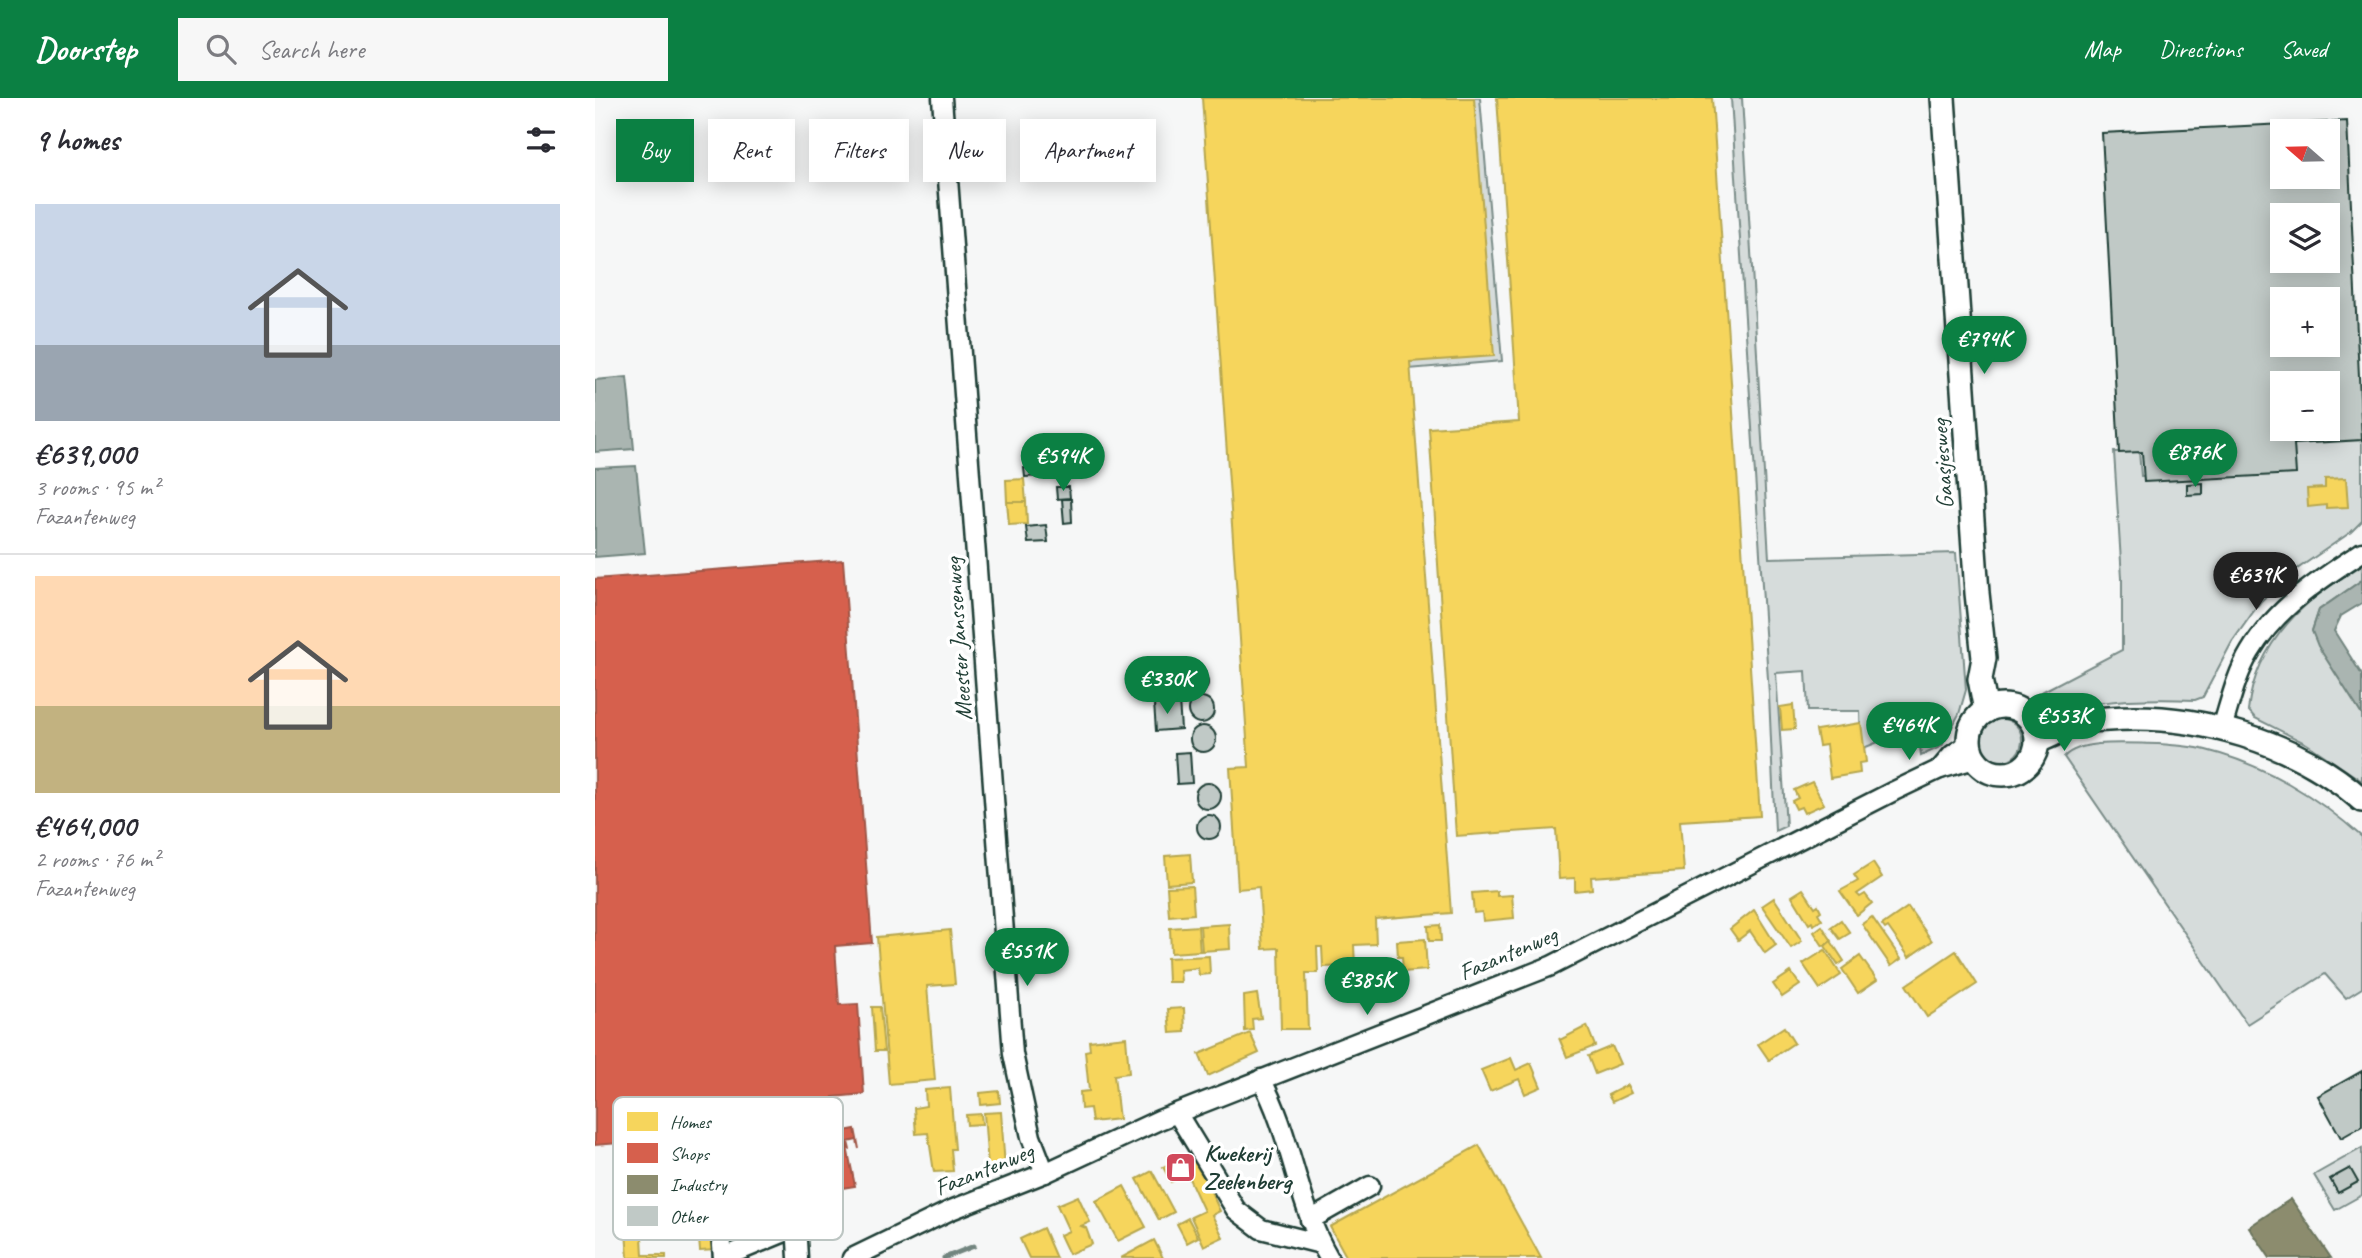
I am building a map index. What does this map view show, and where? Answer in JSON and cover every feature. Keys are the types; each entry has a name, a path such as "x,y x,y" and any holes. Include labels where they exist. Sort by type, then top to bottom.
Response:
{"main road":[{"name":"Gaasjesweg","path":"1943,98 1976,579 1983,658 1994,679 1995,708"},
{"path":"1995,708 2020,711 2035,732 2036,750 2028,765 2014,773 1997,775 1988,772 1971,752 1973,724 1995,708"},
{"path":"2035,732 2055,733 2064,725 2080,721 2122,718 2163,718 2222,728 2260,740 2285,752 2349,788 2362,800"}],"street":[{"name":"Meester Janssenweg","path":"942,98 1013,1055 1031,1137 1045,1173"},
{"path":"2222,728 2249,653 2265,631 2308,588 2362,552"},
{"name":"Fazantenweg","path":"852,1258 951,1210 1045,1173 1177,1113 1552,966 1940,769 1952,755 1971,752"},
{"path":"1261,1079 1274,1107 1310,1220 1325,1251"},
{"path":"1177,1113 1236,1210 1261,1229 1325,1251"},
{"path":"1310,1220 1370,1185"},
{"path":"723,1257 766,1240"},
{"path":"798,1240 799,1258"}],"shaded area":[{"path":"1465,98 1480,98 1502,361 1409,369 1408,354"},
{"path":"1731,98 1742,98 1769,558 1956,553 1966,690 1959,714 1942,746 1921,756 1918,726 1861,749 1860,711 1808,711 1806,671 1776,673 1786,826 1775,831 1769,695"},
{"path":"627,377 634,449 595,452 595,380"},
{"path":"2362,439 2362,521 2351,532 2290,574 2261,601 2232,642 2203,697 2195,700 2162,699 2068,705 2032,697 2122,650 2122,578 2114,452 2139,451 2141,476 2294,470 2293,442"},
{"path":"636,466 645,553 595,557 595,468"},
{"path":"2362,562 2362,580 2319,610 2312,631 2362,715 2362,781 2307,744 2255,718 2248,710 2261,663 2273,642 2304,607"},
{"path":"2362,580 2362,603 2341,616 2334,631 2362,675 2362,715 2318,646 2312,631 2319,610"},
{"path":"2001,719 2016,725 2022,740 2016,755 2001,761 1986,755 1980,740 1986,725"},
{"path":"2157,744 2206,750 2269,773 2327,808 2362,837 2362,988 2346,998 2325,974 2247,1024 2064,757 2082,747 2095,745"},
{"path":"2362,1148 2362,1195 2335,1210 2314,1175"}],"building: Homes":[{"path":"1202,98 1474,98 1494,356 1410,362 1451,913 1375,919 1376,944 1354,945 1355,966 1323,967 1322,947 1317,947 1318,973 1306,973 1308,1029 1281,1029 1279,948 1263,949 1259,887 1238,889 1230,768 1249,767"},
{"path":"1497,98 1712,98 1760,816 1680,821 1684,871 1591,877 1592,889 1575,891 1575,878 1559,879 1556,829 1456,836 1429,428 1519,422"},
{"path":"2346,478 2348,507 2308,507 2307,489 2325,488 2325,479"},
{"path":"1024,479 1026,502 1007,502 1006,480"},
{"path":"1007,502 1026,502 1027,524 1009,525"},
{"path":"1793,705 1795,729 1782,730 1780,707"},
{"path":"1861,723 1866,762 1859,763 1860,773 1830,778 1826,745 1819,746 1816,730"},
{"path":"1812,782 1824,804 1804,813 1801,807 1796,809 1792,801 1798,798 1794,790"},
{"path":"1190,854 1192,882 1167,884 1165,856"},
{"path":"1873,863 1882,877 1857,894 1860,897 1865,894 1872,903 1857,915 1840,891 1858,881 1854,875"},
{"path":"1192,886 1194,914 1169,916 1167,887"},
{"path":"1803,889 1815,907 1818,905 1821,911 1818,913 1822,920 1813,925 1812,922 1809,924 1792,896"},
{"path":"1497,891 1497,896 1512,895 1514,918 1483,921 1482,912 1474,913 1472,893"},
{"path":"1774,898 1802,941 1791,948 1762,906"},
{"path":"1908,907 1932,941 1909,957 1888,927 1885,929 1882,925"},
{"path":"1754,910 1776,945 1765,953 1750,931 1738,940 1730,929"},
{"path":"1872,917 1901,959 1891,966 1862,924"},
{"path":"1841,920 1850,933 1840,939 1831,927"},
{"path":"1229,924 1230,949 1202,951 1200,926"},
{"path":"1440,925 1441,941 1429,941 1428,926"},
{"path":"1198,926 1200,951 1171,953 1170,928"},
{"path":"1822,926 1832,941 1823,946 1814,932"},
{"path":"950,930 955,984 927,986 935,1080 889,1084 877,937"},
{"path":"1425,939 1427,970 1403,972 1397,941"},
{"path":"1831,941 1844,961 1838,965 1825,946"},
{"path":"1825,950 1841,975 1820,989 1803,964"},
{"path":"1956,951 1977,984 1927,1017 1906,985"},
{"path":"1209,956 1210,974 1199,975 1198,968 1180,970 1181,982 1168,982 1167,958"},
{"path":"1860,956 1877,980 1858,993 1842,969"},
{"path":"1791,972 1800,985 1782,997 1773,984"},
{"path":"1257,994 1261,1018 1252,1019 1253,1030 1245,1031 1244,996"},
{"path":"872,1007 880,1007 884,1051 875,1051"},
{"path":"1184,1008 1185,1032 1170,1033 1168,1009"},
{"path":"1587,1026 1595,1046 1567,1057 1559,1038 1560,1040"},
{"path":"1784,1027 1794,1043 1769,1060 1758,1044"},
{"path":"1250,1033 1259,1053 1208,1076 1199,1054"},
{"path":"1126,1037 1129,1073 1114,1075 1119,1119 1092,1122 1090,1108 1081,1109 1080,1092 1089,1091 1085,1051 1090,1050 1089,1041"},
{"path":"1612,1046 1620,1064 1595,1074 1588,1056"},
{"path":"1511,1058 1516,1070 1531,1063 1541,1087 1525,1094 1519,1079 1490,1091 1481,1070"},
{"path":"1627,1085 1631,1093 1612,1102 1608,1095"},
{"path":"950,1088 955,1149 951,1149 953,1171 934,1172 928,1133 916,1134 914,1108 926,1106 925,1090"},
{"path":"999,1091 1000,1103 981,1105 980,1093"},
{"path":"1001,1112 1005,1167 988,1168 984,1113"},
{"path":"981,1114 982,1124 967,1125 966,1115"},
{"path":"1479,1145 1541,1258 1347,1258 1330,1227"},
{"path":"1193,1153 1220,1211 1212,1215 1223,1237 1204,1246 1191,1217 1204,1211 1187,1174 1171,1182 1163,1167"},
{"path":"1152,1171 1174,1212 1159,1220 1137,1179"},
{"path":"1124,1186 1146,1227 1118,1241 1096,1201"},
{"path":"1078,1196 1090,1222 1081,1226 1086,1228 1092,1244 1069,1254 1060,1235 1069,1231 1057,1205"},
{"path":"1188,1218 1198,1237 1187,1243 1177,1224"},
{"path":"1043,1228 1056,1258 1029,1258 1020,1239"},
{"path":"627,1240 642,1240 643,1255 666,1255 666,1258 628,1258"},
{"path":"699,1240 715,1240 716,1250 700,1251"},
{"path":"1154,1240 1163,1258 1121,1258"}],"building: Shops":[{"path":"843,560 872,943 835,946 839,1005 858,1004 864,1094 833,1097 613,1097 613,1144 595,1145 595,579"},
{"path":"855,1129 859,1149 857,1140 848,1142 850,1150 846,1142 855,1186 843,1188 843,1131"}],"building: Industry":[{"path":"2291,1199 2331,1258 2270,1258 2249,1227"}],"building: Other":[{"path":"2340,121 2347,121 2362,440 2294,444 2296,474 2144,482 2142,452 2119,453 2102,133 2270,125 2270,189 2340,189"},
{"path":"1041,467 1042,476 1025,477 1024,468"},
{"path":"2203,483 2203,494 2187,495 2187,484"},
{"path":"1056,487 1069,487 1070,498 1057,499"},
{"path":"1062,499 1071,499 1072,522 1064,523"},
{"path":"1046,525 1048,542 1028,543 1026,527"},
{"path":"1177,670 1179,698 1154,700 1152,672"},
{"path":"1197,672 1205,675 1208,683 1205,691 1197,694 1189,691 1186,683 1189,675"},
{"path":"1201,697 1210,701 1214,710 1210,719 1201,723 1192,719 1188,710 1192,701"},
{"path":"1179,701 1181,729 1156,731 1154,703"},
{"path":"1203,726 1212,730 1216,739 1212,748 1203,752 1194,748 1190,739 1194,730"},
{"path":"1190,752 1192,783 1177,784 1175,753"},
{"path":"1208,783 1217,787 1221,796 1217,805 1208,809 1199,805 1195,796 1199,787"},
{"path":"1209,815 1218,818 1221,827 1218,836 1209,839 1200,836 1197,827 1200,818"},
{"path":"2362,1071 2362,1126 2341,1138 2318,1096"},
{"path":"2350,1168 2358,1182 2338,1193 2330,1179"}],"waterway":[{"path":"944,1258 974,1246"}],"place":[{"name":"Kwekerij Zeelenberg","path":"1181,1167"}]}
